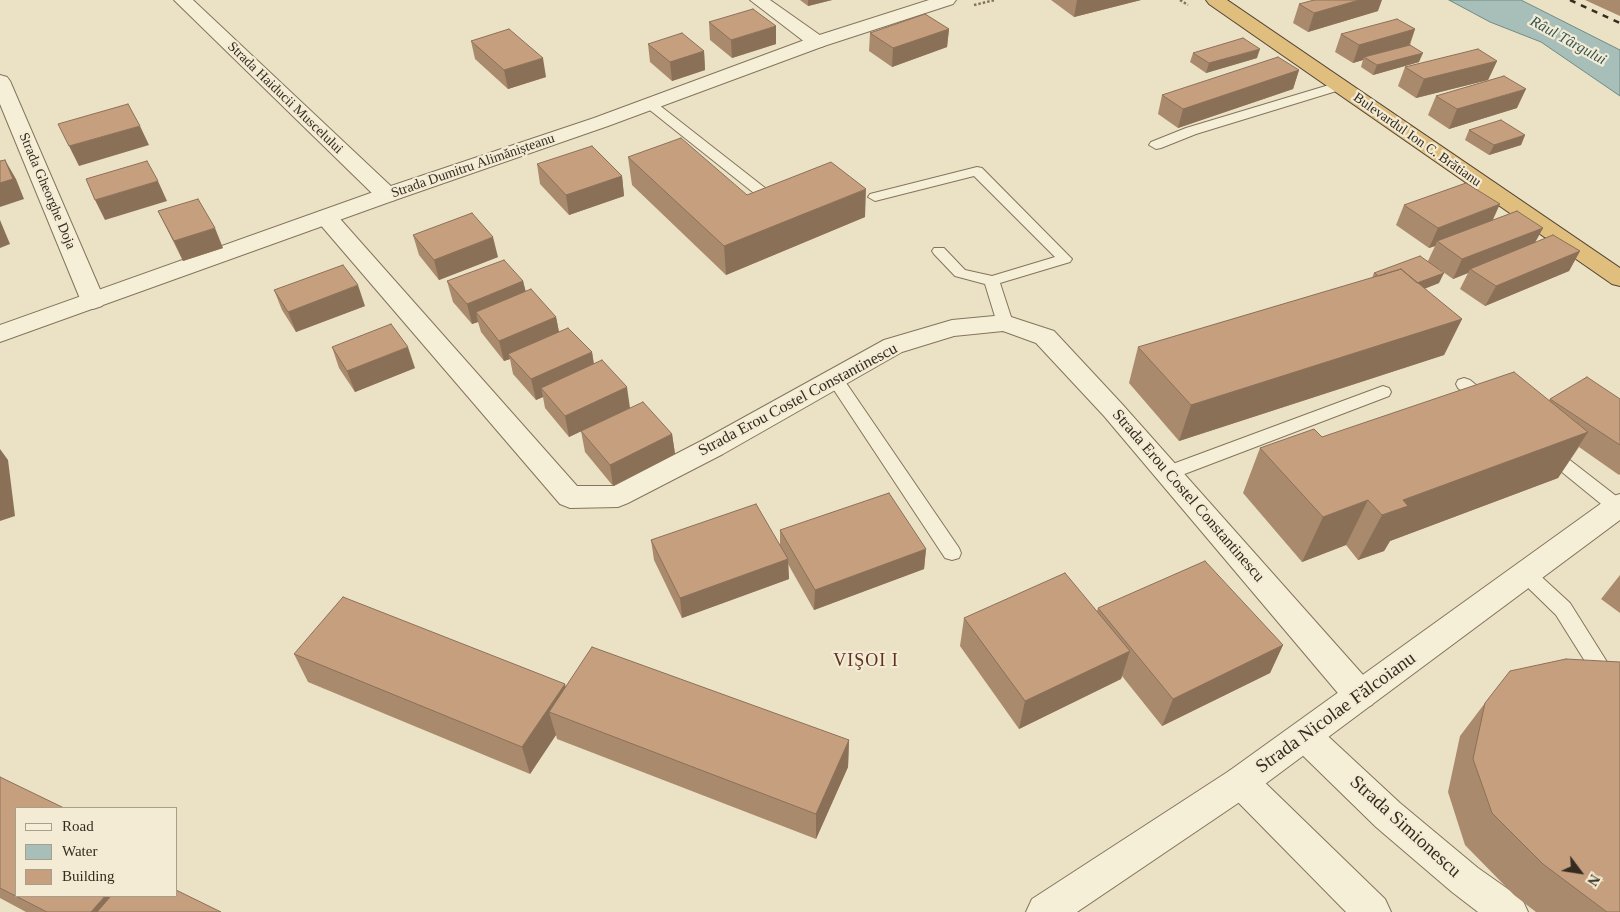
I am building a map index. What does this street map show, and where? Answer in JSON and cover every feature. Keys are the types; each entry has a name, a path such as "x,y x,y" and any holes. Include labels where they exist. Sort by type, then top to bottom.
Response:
{"highway":[{"name":"Bulevardul Ion C. Brătianu","path":"1215,0 1620,279"}],"street":[{"name":"Strada Haiducii Muscelului","path":"183,0 387,195"},
{"path":"759,0 817,42"},
{"name":"Strada Dumitru Alimănișteanu","path":"0,334 387,195 650,104 817,42 947,0"},
{"name":"Strada Gheorghe Doja","path":"0,81 93,301"},
{"name":"Strada Erou Costel Constantinescu","path":"326,217 570,497 618,496 713,447 893,346 952,328 1005,322 1045,337 1168,473 1360,695"},
{"name":"Strada Nicolae Fălcoianu","path":"1045,912 1241,782 1619,506"},
{"name":"Strada Simionescu","path":"1305,736 1388,816 1465,880 1509,912"},
{"path":"1241,782 1372,912"}],"lane":[{"path":"1156,145 1191,131 1339,86"},
{"path":"650,104 769,198"},
{"path":"875,197 978,171 1065,259 992,281 960,274 939,251"},
{"path":"992,281 1005,322"},
{"path":"834,378 952,553"},
{"path":"1464,384 1502,415"},
{"path":"1168,473 1384,392"},
{"path":"1533,439 1619,506"},
{"path":"1526,574 1563,609 1600,668 1620,676"}],"water":[{"name":"Râul Târgului","path":"1449,0 1521,0 1620,50 1620,96 1541,42 1490,22"}],"building":[{"path":"1314,0 1359,0 1314,13 1299,4"},
{"path":"753,9 776,26 731,40 709,22"},
{"path":"925,14 949,29 893,48 870,33"},
{"path":"1397,19 1415,29 1359,45 1341,34"},
{"path":"509,29 543,58 504,70 471,41"},
{"path":"682,33 704,51 670,62 648,44"},
{"path":"1243,38 1260,49 1209,63 1193,53"},
{"path":"1410,45 1423,53 1377,65 1364,57"},
{"path":"1478,49 1497,61 1424,79 1405,67"},
{"path":"1278,57 1299,70 1183,109 1162,95"},
{"path":"1504,76 1526,89 1457,109 1436,96"},
{"path":"128,104 140,126 69,146 58,124"},
{"path":"1501,120 1525,135 1494,145 1469,130"},
{"path":"681,138 747,195 831,162 866,189 724,246 628,157"},
{"path":"592,146 622,176 566,195 537,164"},
{"path":"5,160 13,179 0,183 0,161"},
{"path":"147,161 158,181 95,200 86,179"},
{"path":"1466,183 1500,204 1438,228 1404,205"},
{"path":"198,199 215,228 174,241 158,211"},
{"path":"1517,211 1543,228 1462,259 1437,241"},
{"path":"472,213 493,237 434,260 413,235"},
{"path":"1553,235 1580,251 1496,286 1470,269"},
{"path":"1420,256 1444,273 1417,283 1401,269 1379,276 1374,273"},
{"path":"504,260 523,281 467,304 447,281"},
{"path":"343,265 358,285 288,312 274,290"},
{"path":"1401,269 1462,319 1191,405 1138,347"},
{"path":"531,289 556,317 499,341 476,312"},
{"path":"391,324 408,347 347,371 332,347"},
{"path":"568,328 592,352 531,379 508,354"},
{"path":"602,360 627,387 565,416 541,388"},
{"path":"1514,372 1588,432 1403,500 1408,506 1382,515 1368,500 1323,517 1260,448 1314,429 1322,437"},
{"path":"1587,377 1620,399 1620,445 1550,399"},
{"path":"643,402 672,434 610,465 581,431"},
{"path":"889,493 926,549 815,590 780,530"},
{"path":"756,504 788,559 680,598 651,540"},
{"path":"1205,561 1283,645 1173,699 1098,608"},
{"path":"1065,573 1130,651 1025,701 964,618"},
{"path":"343,597 565,684 522,747 294,654"},
{"path":"592,647 849,740 816,814 549,712"},
{"path":"1566,659 1620,662 1620,912 1607,912 1543,864 1492,813 1473,759 1485,703 1510,671"},
{"path":"0,777 62,807 15,807 15,896 0,888"},
{"path":"178,891 221,912 97,912 110,897 178,897"},
{"path":"18,897 104,897 91,912 47,912"}],"railway":[{"path":"1570,0 1620,23"}],"district":[{"name":"VIŞOI I","path":"866,661"}]}
